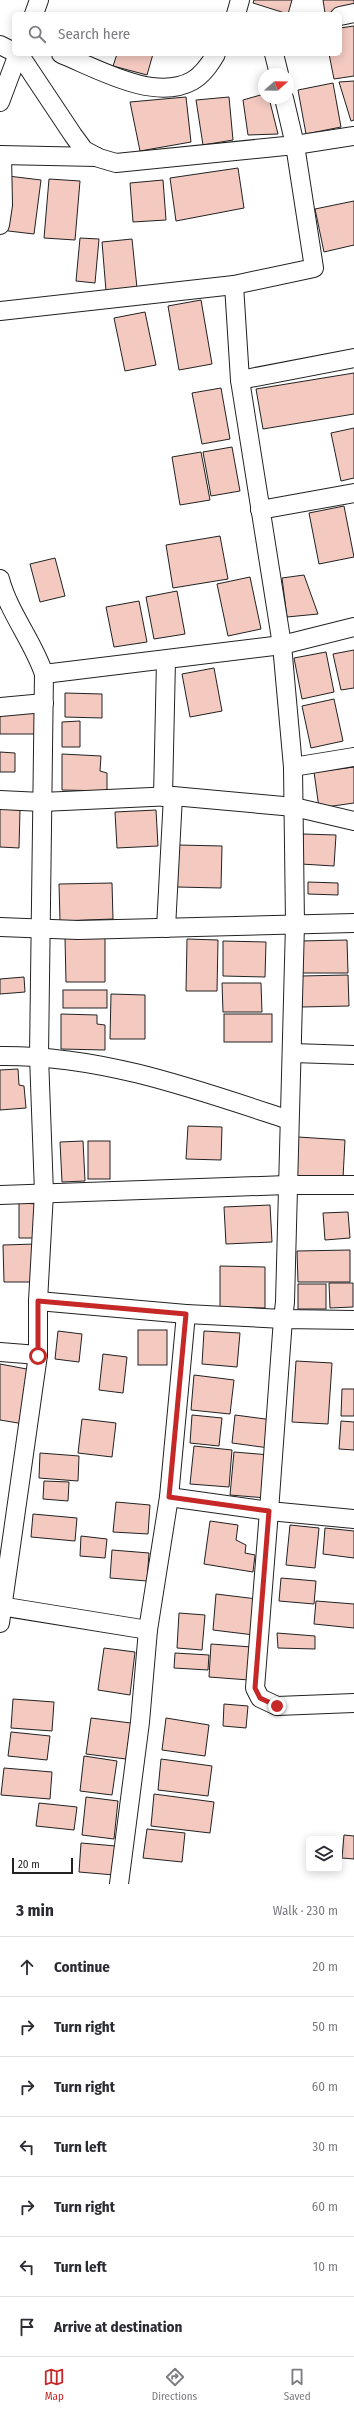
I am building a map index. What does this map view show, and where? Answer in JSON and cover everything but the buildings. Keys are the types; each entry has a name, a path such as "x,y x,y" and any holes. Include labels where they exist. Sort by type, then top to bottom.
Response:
{"street":[{"path":"35,12 39,0"},
{"path":"237,12 240,0"},
{"path":"342,16 354,13"},
{"path":"0,45 12,51"},
{"path":"0,102 18,56"},
{"path":"20,56 73,136 84,150 99,158 116,163 295,145 354,136"},
{"path":"65,56 144,87 169,87 192,82 207,69 215,56"},
{"path":"274,56 278,68"},
{"path":"0,311 234,286 314,268 295,145 285,104"},
{"path":"0,225 3,205 1,155 99,158"},
{"path":"234,286 240,380 282,645 293,767 294,807 295,924 285,1302 255,1688 260,1698 277,1706 354,1703"},
{"path":"240,380 354,358"},
{"path":"260,510 354,493"},
{"path":"0,579 16,617 38,658 44,674 42,927 39,1056 44,1193 38,1301 38,1356 1,1612 148,1630"},
{"path":"44,674 282,645 354,627"},
{"path":"166,660 168,796 166,928"},
{"path":"0,707 44,703"},
{"path":"293,767 354,757"},
{"path":"0,800 42,802 168,796 294,807 354,821"},
{"path":"0,927 42,927 78,930 354,923"},
{"path":"292,1053 354,1054"},
{"path":"0,1056 39,1056 84,1061 187,1086 289,1120"},
{"path":"0,1195 287,1185 354,1185"},
{"path":"38,1301 186,1314 283,1319 354,1320"},
{"path":"119,1884 140,1722 148,1630 169,1497 186,1314"},
{"path":"0,1352 38,1356"},
{"path":"169,1497 269,1511 354,1519"}],"route":[{"path":"38,1356 38,1301 186,1314 169,1497 269,1511 255,1688 260,1698 268,1704 277,1706"}]}
